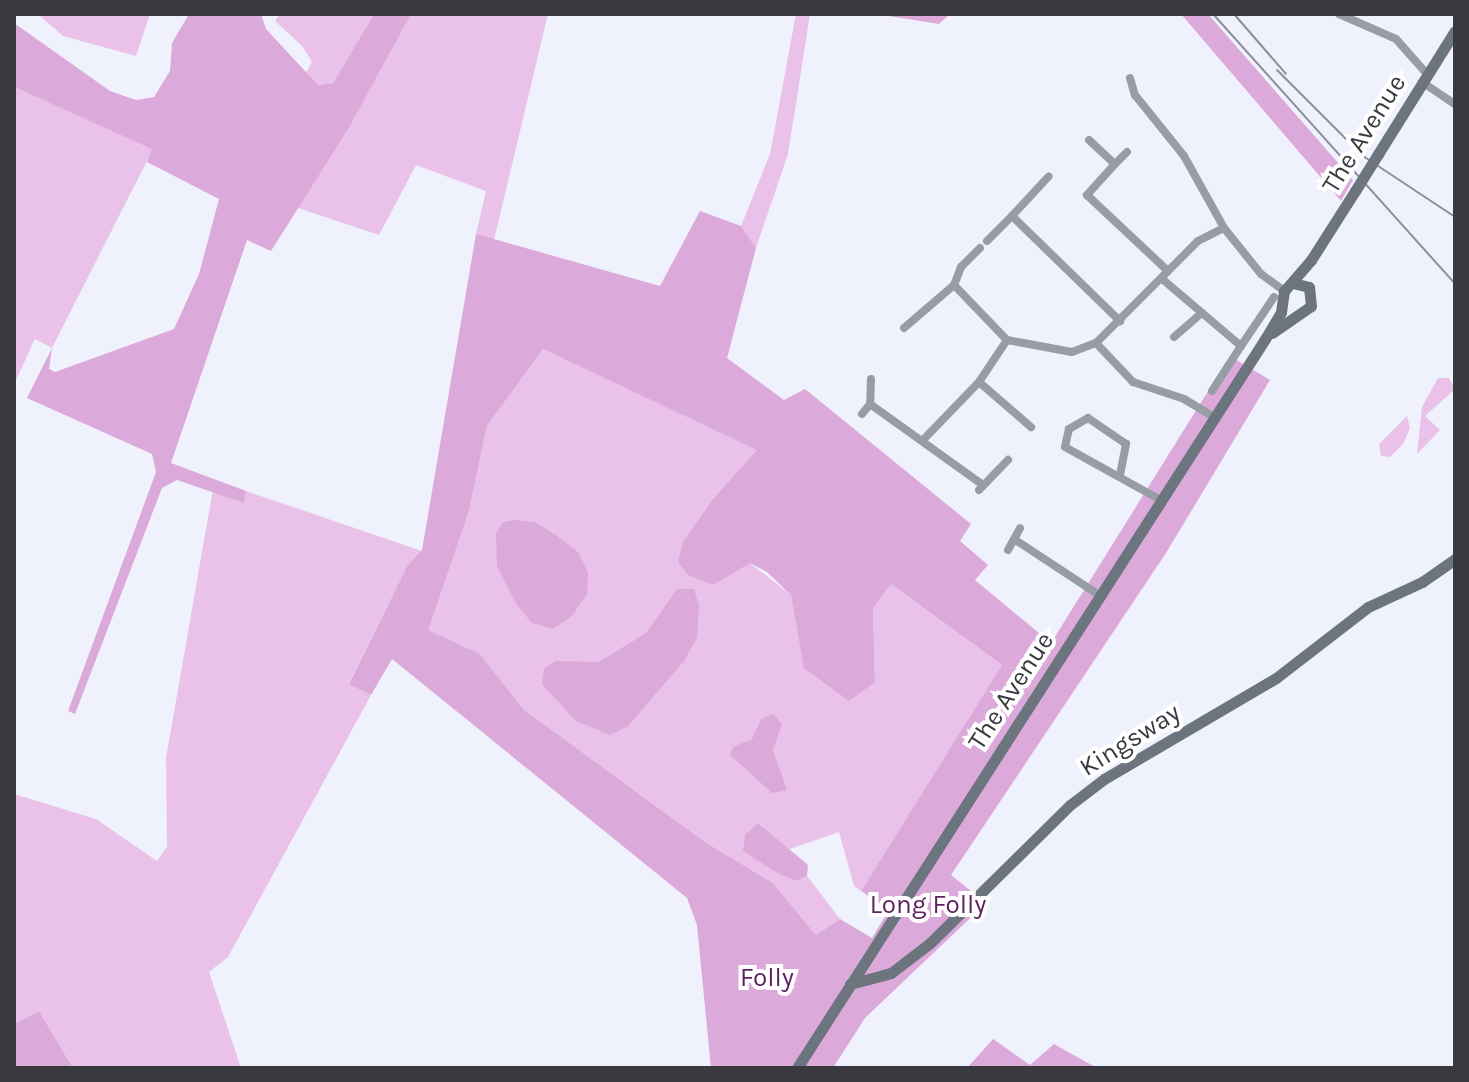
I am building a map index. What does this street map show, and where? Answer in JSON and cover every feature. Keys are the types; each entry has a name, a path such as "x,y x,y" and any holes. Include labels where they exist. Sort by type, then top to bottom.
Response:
{"street":[{"path":"1339,14 1396,39 1425,78 1455,104"},
{"name":"The Avenue","path":"797,1068 1212,416 1265,339 1284,294 1311,260 1455,31"},
{"path":"1130,78 1135,95 1184,156 1224,228 1261,274 1302,314"},
{"path":"1089,140 1115,164"},
{"path":"1127,152 1087,195 1168,271"},
{"path":"904,328 954,285 961,267 1049,176"},
{"path":"1012,216 1120,321"},
{"path":"954,285 1007,340 1061,353 1096,343 1198,241 1224,228"},
{"name":"The Avenue","path":"1265,339 1302,314 1313,301 1309,287 1311,260"},
{"path":"1161,278 1241,346"},
{"path":"1212,391 1241,346 1284,294 1309,287"},
{"path":"1174,337 1202,313"},
{"path":"923,440 979,382 1007,340"},
{"path":"1096,343 1133,382 1184,399 1212,416"},
{"path":"862,414 870,404 871,379"},
{"path":"979,382 1031,427"},
{"path":"870,404 923,440 981,487 1008,460"},
{"path":"1120,475 1125,459 1123,441 1088,418 1069,429 1065,447 1159,499"},
{"path":"1008,550 1020,528"},
{"path":"1014,539 1099,595"},
{"name":"Kingsway","path":"850,984 891,973 930,943 1070,805 1104,779 1276,678 1368,607 1422,582 1455,559"}],"shaded area":[{"path":"38,14 150,14 136,56 63,36"},
{"path":"280,14 374,14 333,83 318,85 306,73 312,62 302,46 275,21"},
{"path":"411,14 548,14 494,240 476,234 486,191 416,165 379,235 298,208"},
{"path":"796,14 810,14 788,154 756,248 741,226 770,154"},
{"path":"14,87 153,149 52,348 35,339 16,380"},
{"path":"543,349 758,450 713,499 750,563 791,595 805,668 875,682 873,608 891,584 1002,665 861,891 854,886 839,832 787,850 759,823 797,881 807,876 840,919 816,935 773,883 705,842 523,709 480,654 427,630 469,511 487,426"},
{"path":"1438,378 1449,378 1455,389 1425,416 1440,430 1417,454 1422,407"},
{"path":"1407,416 1410,428 1403,444 1390,457 1381,456 1379,444"},
{"path":"213,489 244,503 246,491 422,551 407,566 349,683 371,695 228,957 209,972 241,1068 73,1068 39,1011 14,1024 14,794 96,819 157,861 167,847 166,758"}],"green space":[{"path":"189,14 261,14 266,29 318,85 333,83 374,14 411,14 348,129 271,251 247,240 171,463 246,491 244,503 177,480 162,488 75,714 68,711 156,472 152,454 27,398 52,348 49,369 55,372 174,329 199,274 219,199 147,162 152,149 14,87 14,23 110,91 136,100 154,97 170,71 172,43"},
{"path":"876,14 950,14 939,24"},
{"path":"1181,14 1208,14 1353,180 1341,201"},
{"path":"700,211 741,226 756,248 727,358 784,400 805,389 971,524 960,541 988,565 975,580 1051,643 1230,356 1270,380 1166,553 951,875 986,903 865,1018 833,1068 711,1068 697,925 687,898 392,659 371,695 349,684 407,566 422,550 476,234 660,286","holes":["543,349 757,450 713,499 683,542 678,562 688,575 713,585 750,563 767,572 791,595 804,668 849,701 875,682 873,608 891,584 1002,665 861,891 889,910 872,938 840,919 816,935 773,883 705,842 523,709 480,654 428,630 469,511 487,426"]},
{"path":"503,522 535,522 557,536 578,552 588,573 587,594 572,616 553,629 532,623 517,605 497,566 496,533"},
{"path":"677,589 694,589 699,606 697,638 684,661 628,726 610,735 576,721 542,684 544,668 556,661 598,662 612,654 646,633"},
{"path":"773,714 782,724 773,750 787,790 772,793 730,755 733,747 752,739 761,719"},
{"path":"758,823 808,865 807,876 797,881 779,874 743,851 745,835"},
{"path":"39,1011 73,1068 14,1068 14,1024"},
{"path":"993,1039 1030,1065 1054,1044 1097,1068 967,1068"}],"railway":[{"path":"1213,14 1455,284"},
{"path":"1234,14 1286,74"},
{"path":"1277,70 1363,156 1455,217"}],"park label":[{"name":"Long Folly","path":"928,905"},
{"name":"Folly","path":"767,978"}]}
